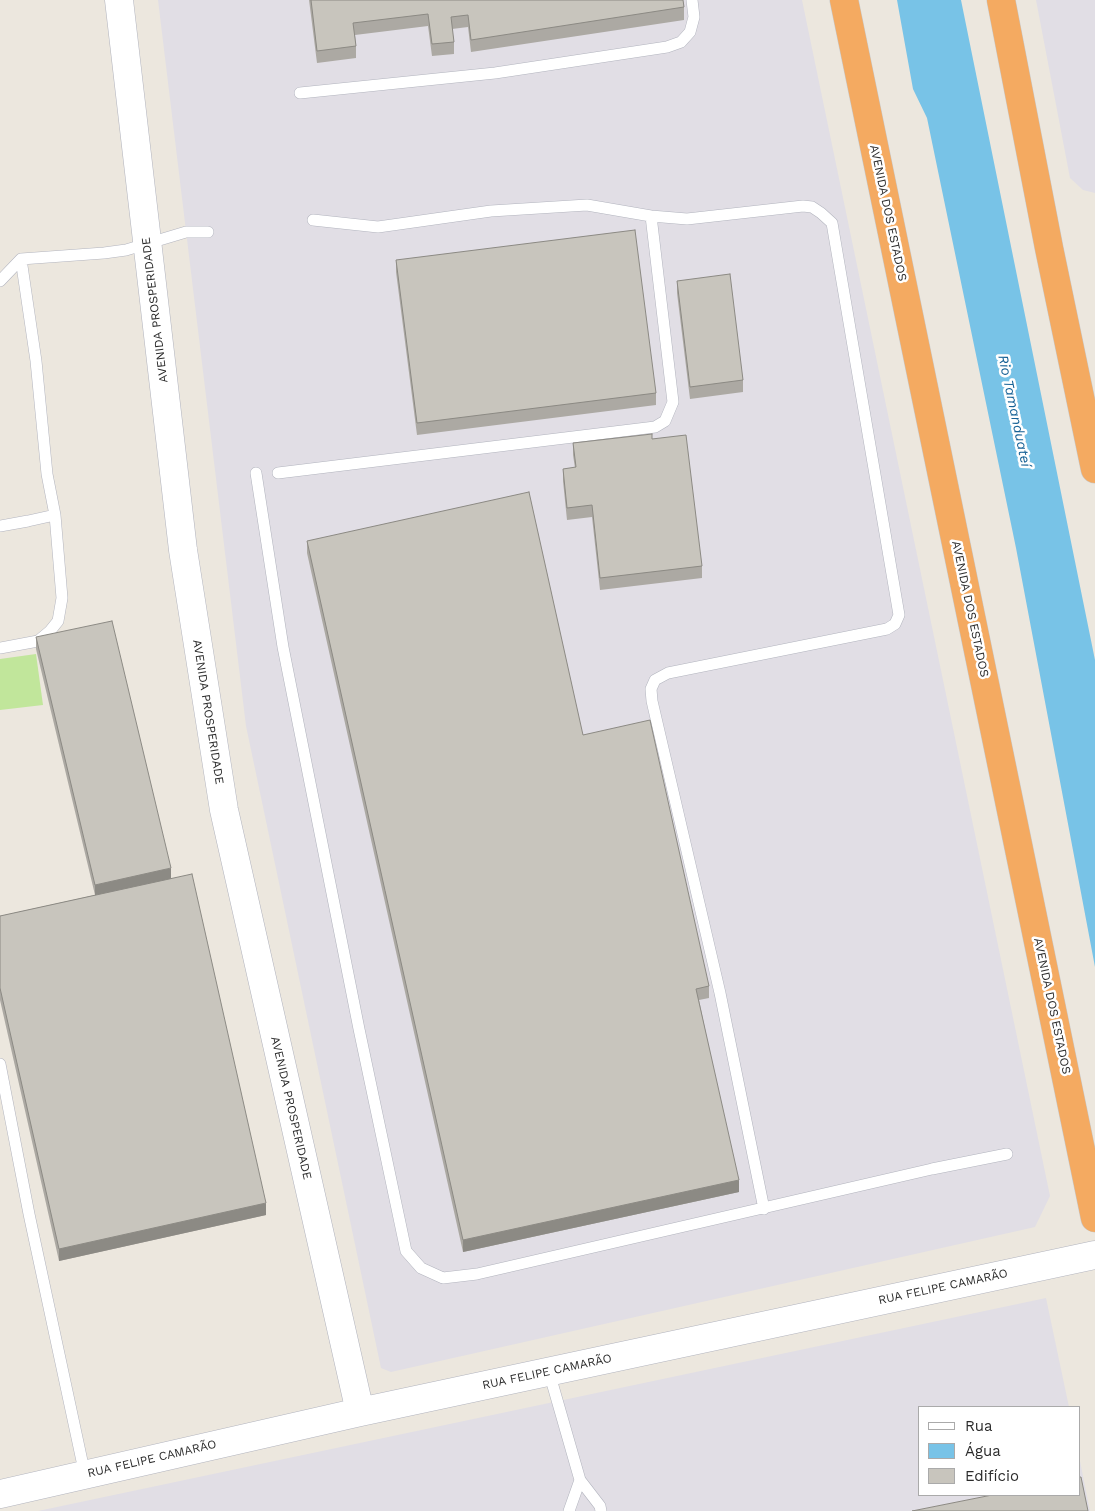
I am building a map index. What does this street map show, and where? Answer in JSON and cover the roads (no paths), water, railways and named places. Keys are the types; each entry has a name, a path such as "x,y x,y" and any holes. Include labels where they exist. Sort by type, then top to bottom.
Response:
{"highway":[{"name":"AVENIDA DOS ESTADOS","path":"844,0 1095,1218"},
{"path":"1001,0 1049,248 1095,468"}],"main road":[{"name":"AVENIDA PROSPERIDADE","path":"119,0 183,550 224,810 360,1412"},
{"name":"RUA FELIPE CAMARÃO","path":"0,1494 360,1412 1095,1255"}],"lane":[{"path":"300,93 504,72 666,47 681,42 690,32 694,18 692,0"},
{"path":"313,220 378,227 491,211 587,204 651,216 687,219 803,206 812,207 832,223 899,615 895,624 887,629 668,673 655,680 651,689 652,701 720,994 764,1209"},
{"path":"278,473 655,427 664,422 672,402 651,216"},
{"path":"0,281 20,259 104,254 126,250 186,232 208,232"},
{"path":"0,648 38,642 58,621 62,598 55,515 47,474 36,361 20,259"},
{"path":"256,473 283,647 359,1029 406,1251 421,1268 444,1278 477,1274 932,1169 1007,1154"},
{"path":"0,526 28,522 55,515"},
{"path":"0,1064 29,1214 85,1475"},
{"path":"549,1372 580,1480 600,1506 601,1511"},
{"path":"569,1511 580,1480"}],"water":[{"name":"Rio Tamanduateí","path":"897,0 961,0 1095,660 1095,967 1016,548 927,118 913,89"}]}
